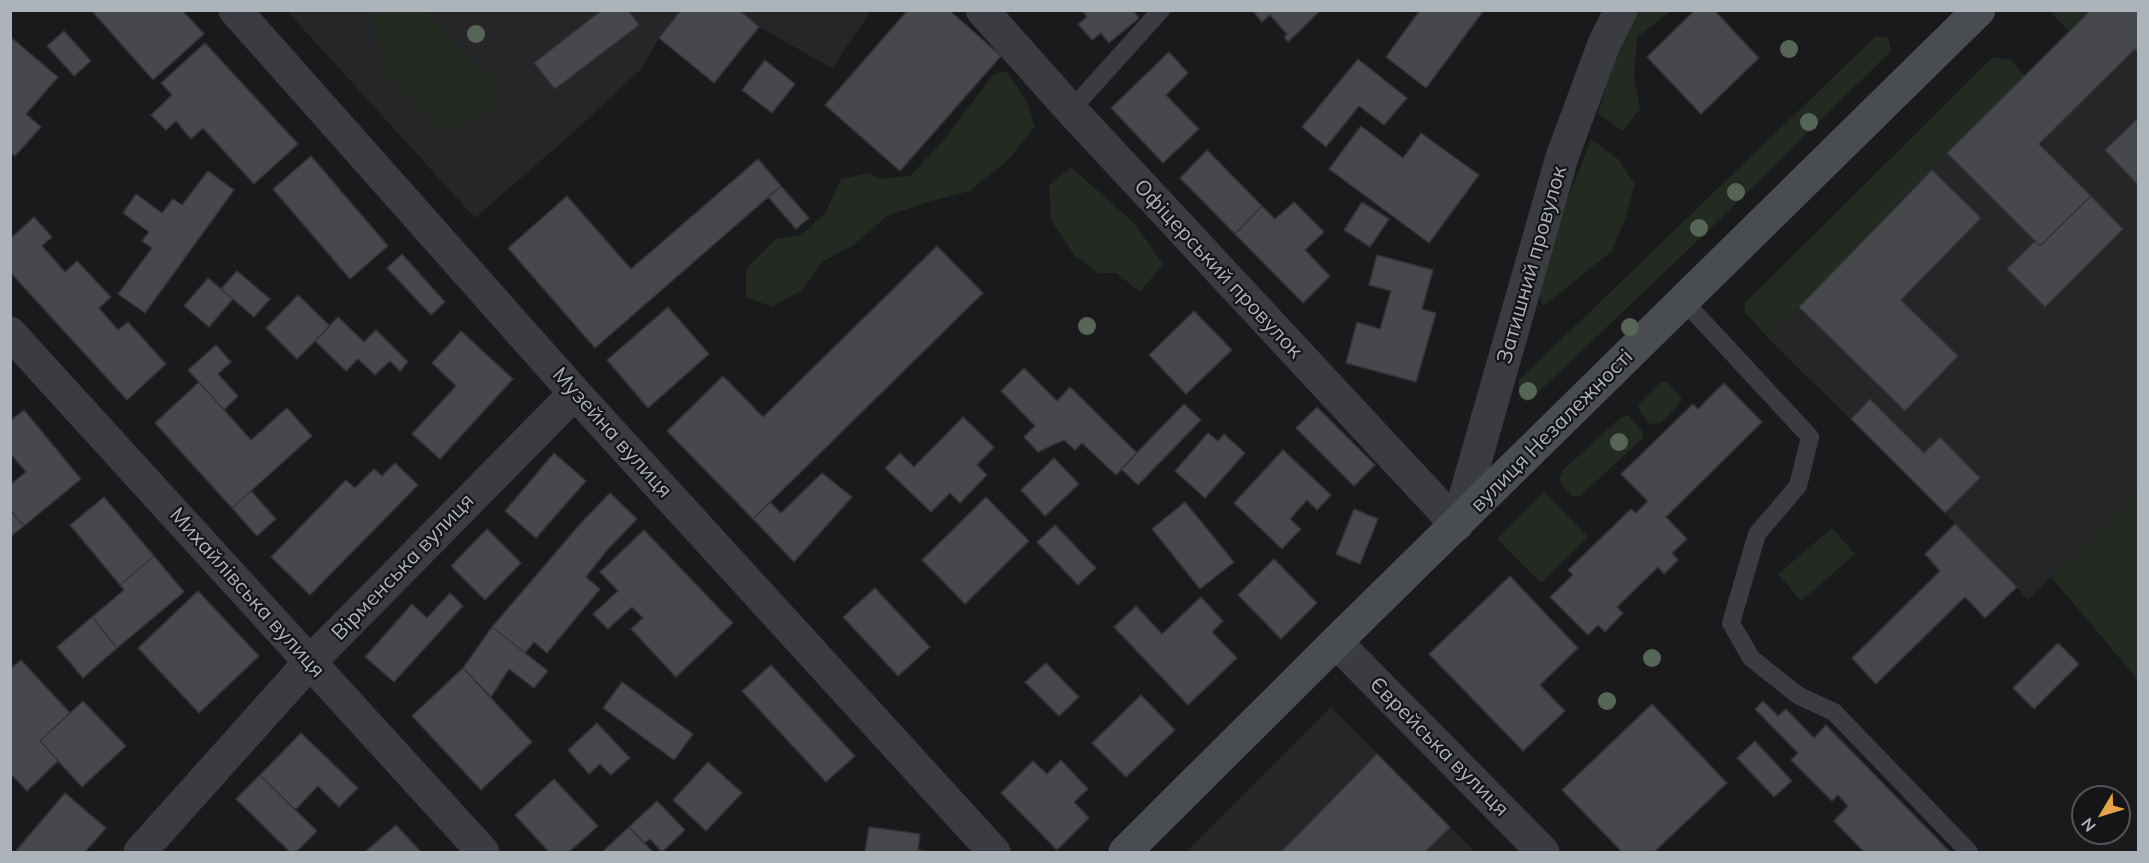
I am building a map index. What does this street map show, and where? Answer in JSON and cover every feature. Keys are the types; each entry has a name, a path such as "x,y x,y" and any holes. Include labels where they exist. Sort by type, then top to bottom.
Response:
{"street":[{"name":"Музейна вулиця","path":"234,10 574,393 994,852"},
{"name":"Офіцерський провулок","path":"982,10 1071,110 1457,525"},
{"name":"Затишний провулок","path":"1457,525 1562,157 1604,44 1620,10"},
{"name":"вулиця Незалежності","path":"1125,852 1979,10"},
{"name":"Михайлівська вулиця","path":"10,333 483,852"},
{"name":"Вірменська вулиця","path":"140,852 310,662 574,393"},
{"name":"Єврейська вулиця","path":"1336,642 1543,852"}],"lane":[{"path":"1071,110 1161,10"},
{"path":"1684,302 1810,437 1798,486 1757,534 1731,623 1751,658 1799,696 1834,712 1969,852"}],"shaded area":[{"path":"287,11 681,11 659,38 642,68 576,130 475,218"},
{"path":"371,11 428,11 455,44 495,81 496,109 456,132 432,122 387,73 376,39"},
{"path":"739,11 871,11 832,68 759,27"},
{"path":"1635,11 1671,11 1637,37 1634,76 1640,109 1623,131 1598,114 1612,67"},
{"path":"2050,11 2091,11 2069,32"},
{"path":"2091,11 2138,11 2138,494 2027,600 1945,513 1767,337 1799,307 1947,153"},
{"path":"1876,36 1888,38 1891,51 1713,226 1528,402 1520,398 1518,381"},
{"path":"1993,57 2011,60 2025,76 1767,337 1745,312 1745,303"},
{"path":"1006,71 1027,101 1035,127 1010,158 970,191 927,202 887,216 852,246 822,262 802,290 772,307 746,297 746,269 776,239 801,235 825,213 841,179 868,173 882,179 910,176 943,141 994,74"},
{"path":"1591,139 1618,159 1635,184 1626,217 1612,251 1544,306 1535,292"},
{"path":"1071,167 1135,224 1163,264 1140,292 1116,273 1098,273 1075,256 1051,220 1049,185"},
{"path":"1661,382 1668,383 1681,397 1681,402 1661,423 1650,424 1638,405"},
{"path":"1628,415 1642,431 1643,438 1580,496 1572,496 1559,481 1562,471 1620,418"},
{"path":"1544,492 1588,537 1541,583 1497,539"},
{"path":"2138,494 2138,680 2051,577"},
{"path":"1832,528 1855,554 1801,601 1778,574"},
{"path":"1331,707 1475,852 1186,852"}],"building":[{"path":"91,10 182,10 204,34 153,80"},
{"path":"602,10 628,10 639,25 555,89 534,63"},
{"path":"681,10 739,10 759,27 714,83 659,38"},
{"path":"908,10 949,10 1001,56 900,171 825,105"},
{"path":"1082,10 1133,10 1139,18 1109,43 1101,33 1092,40 1078,24 1087,17"},
{"path":"1252,10 1321,10 1288,42 1284,37 1287,34 1270,15 1262,22"},
{"path":"1420,10 1484,10 1426,88 1386,57"},
{"path":"1695,10 1714,10 1759,58 1701,114 1647,57"},
{"path":"2091,10 2138,10 2138,52 2135,49 2039,144 2091,196 2040,246 1947,153"},
{"path":"64,31 91,61 74,76 47,46"},
{"path":"13,39 58,77 26,114 41,127 15,156 10,152 10,42"},
{"path":"205,43 298,144 254,184 203,128 191,139 176,121 166,130 151,115 172,95 161,83"},
{"path":"1169,52 1188,73 1166,95 1199,129 1163,163 1111,108"},
{"path":"1358,59 1407,98 1384,125 1359,106 1326,147 1302,127"},
{"path":"765,60 795,84 772,113 742,90"},
{"path":"2138,118 2138,185 2105,150"},
{"path":"1361,126 1403,158 1421,133 1479,175 1429,243 1329,169"},
{"path":"1207,150 1262,206 1235,234 1180,178"},
{"path":"311,156 388,246 350,279 273,189"},
{"path":"758,159 781,186 595,348 508,248 567,196 631,269"},
{"path":"1932,170 1981,218 1901,300 1958,356 1905,411 1799,307"},
{"path":"208,171 234,190 145,313 118,294 152,248 142,241 149,232 123,213 136,194 162,213 173,199 182,205"},
{"path":"781,186 809,218 796,229 768,197"},
{"path":"2091,196 2123,229 2045,307 2007,269 2035,241 2040,246"},
{"path":"1294,202 1324,232 1305,250 1330,276 1303,303 1235,234 1262,206 1275,219"},
{"path":"1362,202 1389,219 1370,247 1344,230"},
{"path":"34,217 52,237 42,246 65,272 77,261 111,297 99,308 118,330 128,322 166,364 127,400 10,272 10,239"},
{"path":"937,246 983,293 753,519 667,431 723,376 763,417"},
{"path":"402,254 445,302 431,315 387,268"},
{"path":"1377,255 1433,270 1422,309 1436,313 1416,382 1346,363 1357,322 1380,329 1391,291 1369,285"},
{"path":"237,271 270,299 254,317 221,289"},
{"path":"208,278 233,299 209,327 184,306"},
{"path":"298,295 330,326 297,359 266,328"},
{"path":"668,307 709,354 648,408 607,360"},
{"path":"1194,311 1232,350 1186,394 1149,355"},
{"path":"338,317 364,342 376,330 408,362 400,371 390,361 375,375 358,359 346,371 315,341"},
{"path":"461,331 513,379 440,459 412,434 456,386 432,363"},
{"path":"216,345 231,362 218,374 238,396 224,410 188,370"},
{"path":"1024,368 1057,401 1070,387 1137,453 1116,475 1082,443 1075,450 1064,440 1038,452 1024,437 1035,426 1001,391"},
{"path":"199,382 251,440 287,408 312,436 232,508 155,423"},
{"path":"1724,383 1762,422 1666,517 1687,539 1672,553 1678,560 1664,574 1658,567 1617,607 1623,613 1605,632 1598,625 1588,635 1550,597 1573,575 1568,570 1631,509 1636,513 1648,501 1621,474 1693,404 1698,409"},
{"path":"1870,399 1924,453 1940,437 1980,478 1945,513 1851,419"},
{"path":"1184,404 1201,420 1138,485 1121,469"},
{"path":"1317,407 1375,465 1354,486 1296,428"},
{"path":"24,410 81,479 24,526 10,510 10,485 26,472 10,453 10,421"},
{"path":"963,417 994,447 977,465 987,475 960,503 950,493 931,512 885,468 900,453 914,467"},
{"path":"1208,433 1218,441 1224,434 1245,453 1205,498 1175,471"},
{"path":"1283,450 1331,495 1317,510 1307,500 1290,519 1301,529 1282,549 1234,503"},
{"path":"554,453 586,481 536,538 505,511"},
{"path":"1054,458 1079,484 1045,516 1021,490"},
{"path":"395,463 418,485 310,595 271,557 346,480 355,488 374,469 382,476"},
{"path":"822,473 852,497 794,562 753,519 770,502 781,513"},
{"path":"251,491 276,519 257,536 232,508"},
{"path":"610,493 637,519 608,549 586,577 600,589 547,653 534,642 525,653 492,627 581,523"},
{"path":"104,497 154,556 120,585 70,525"},
{"path":"986,497 1029,541 965,604 922,560"},
{"path":"1185,502 1234,562 1200,589 1152,529"},
{"path":"1354,509 1378,519 1360,564 1336,554"},
{"path":"10,510 24,526 10,537"},
{"path":"1955,524 2017,587 1985,618 1965,597 1876,684 1852,658 1940,571 1925,554"},
{"path":"1055,525 1096,568 1078,585 1037,542"},
{"path":"487,529 521,563 485,600 451,566"},
{"path":"644,530 733,623 676,677 631,629 643,618 632,607 608,629 593,614 618,591 600,572"},
{"path":"154,556 184,592 117,648 92,617 124,590 120,585"},
{"path":"1274,559 1317,603 1281,639 1238,595"},
{"path":"1510,576 1578,648 1540,685 1565,711 1523,751 1429,654"},
{"path":"875,588 930,647 898,676 843,617"},
{"path":"198,591 259,656 199,713 138,648"},
{"path":"450,593 463,606 394,682 365,657 412,604 427,618"},
{"path":"1201,597 1223,621 1212,632 1237,658 1188,705 1114,627 1136,606 1162,634"},
{"path":"92,617 117,648 83,678 57,647"},
{"path":"492,627 548,671 534,688 509,669 491,697 463,668"},
{"path":"2058,643 2079,664 2034,709 2013,688"},
{"path":"21,660 70,713 40,741 58,761 27,791 10,773 10,669"},
{"path":"1046,663 1079,697 1059,716 1025,682"},
{"path":"771,665 855,756 826,782 742,691"},
{"path":"463,668 532,742 481,790 412,716"},
{"path":"622,682 693,734 674,760 603,708"},
{"path":"1141,695 1175,730 1126,777 1092,743"},
{"path":"83,701 126,746 82,787 40,741"},
{"path":"1763,701 1778,716 1786,709 1814,738 1826,725 1950,852 1864,852 1834,821 1848,806 1838,795 1832,801 1791,760 1798,753 1755,709"},
{"path":"1652,704 1727,783 1654,852 1622,852 1562,790"},
{"path":"597,723 630,758 611,775 600,764 589,774 568,750"},
{"path":"301,733 358,788 339,807 318,786 295,810 260,775"},
{"path":"1755,741 1792,781 1774,797 1737,758"},
{"path":"1377,754 1450,827 1425,852 1281,852"},
{"path":"1061,760 1088,789 1074,802 1089,818 1057,850 1001,793 1033,761 1047,774"},
{"path":"708,762 742,793 706,831 673,800"},
{"path":"260,775 317,831 296,852 290,852 236,799"},
{"path":"554,779 598,826 569,852 549,852 515,815"},
{"path":"65,793 106,828 85,852 15,852"},
{"path":"657,801 685,830 662,852 650,839 644,843 629,827"},
{"path":"396,825 421,852 365,852"},
{"path":"629,827 653,852 602,852"},
{"path":"869,827 920,834 918,850 932,852 865,852"}]}
